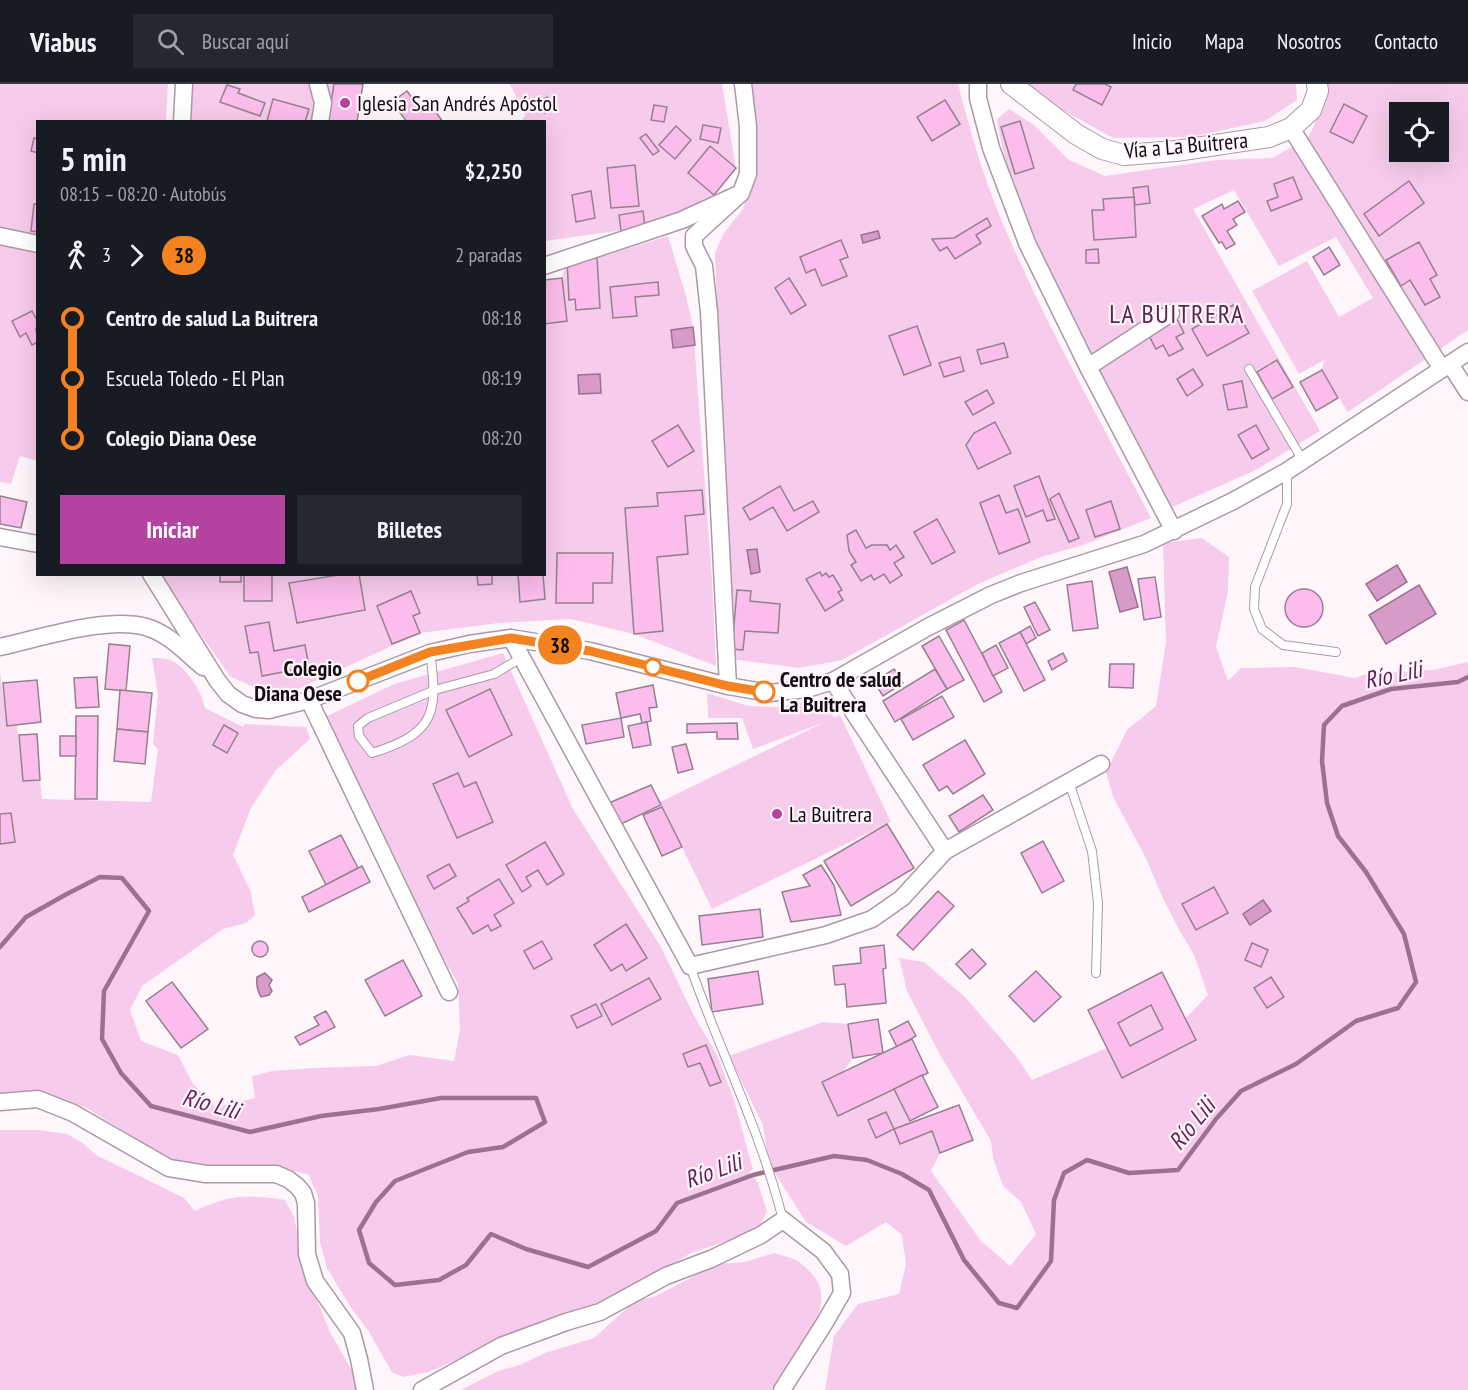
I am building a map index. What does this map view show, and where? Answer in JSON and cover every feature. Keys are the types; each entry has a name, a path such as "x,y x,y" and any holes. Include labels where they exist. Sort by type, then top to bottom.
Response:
{"street":[{"path":"182,120 184,84"},
{"path":"318,84 323,104 320,120"},
{"path":"728,686 710,312 704,266 694,246 694,236 741,193 748,174 748,126 743,84"},
{"path":"978,84 978,98 991,148 1027,243 1088,367 1174,531"},
{"name":"Vía a La Buitrera","path":"1011,84 1077,134 1102,149 1124,155 1176,151 1269,137 1291,128 1311,110 1318,91 1317,84"},
{"path":"1291,128 1446,366 1468,392"},
{"path":"546,265 682,220 741,193"},
{"path":"0,236 36,244"},
{"path":"1088,367 1171,314"},
{"path":"152,576 217,680 228,694 242,704 256,709 268,710 309,700 430,652 511,638 590,651 728,686 769,693 807,689 833,681 928,627 991,595 1021,583 1144,544 1174,531 1287,471 1468,352"},
{"path":"0,537 36,544"},
{"path":"0,647 95,626 123,623 148,627 172,640 217,680"},
{"path":"511,638 690,966 826,935 872,919 902,898 945,851 1101,764"},
{"path":"833,681 945,851"},
{"path":"309,700 449,992"},
{"path":"0,1102 38,1099 73,1113 169,1168 206,1174 276,1174 297,1186 303,1193 306,1203 307,1254 315,1281 352,1333 365,1390"},
{"path":"422,1390 501,1346 600,1312 666,1276 711,1259 761,1235 783,1220 823,1251 840,1274 842,1293 825,1324 782,1390"}],"lane":[{"path":"1249,369 1303,461"},
{"path":"1287,471 1287,504 1255,587 1254,609 1262,629 1283,645 1336,652"},
{"path":"430,652 435,690 430,714 422,729 404,740 372,753 359,736 358,726 368,717 435,690 494,675 521,658"},
{"path":"1069,782 1092,851 1098,903 1096,973"},
{"path":"690,966 734,1075 777,1196 783,1220"}],"shaded area":[{"path":"0,84 168,84 166,120 36,120 36,461 20,456 11,484 0,482"},
{"path":"191,84 334,84 328,120 188,120"},
{"path":"510,84 722,84 736,168 714,195 645,227 546,241 546,120 522,120 525,115"},
{"path":"749,84 958,84 972,136 1001,219 1054,333 1151,518 1083,545 1041,557 978,584 842,660 800,668 730,659 715,253 724,233 743,209 752,176"},
{"path":"1027,84 1296,84 1297,100 1265,121 1192,137 1113,138 1041,98"},
{"path":"1322,84 1468,84 1468,330 1348,412 1322,370 1324,360 1299,374 1252,291 1307,261 1339,317 1373,298 1336,237 1279,266 1234,190 1193,209 1320,431 1256,470 1168,509 1031,233 1010,176 997,119 1009,109 1034,125 1069,160 1105,176 1216,160 1272,158 1308,138 1326,100"},
{"path":"878,231 880,238 863,243 861,235"},
{"path":"668,236 686,296 693,327 712,578 716,666 634,634 571,619 499,623 420,633 298,689 265,692 231,677 159,576 546,576 546,280 562,278 567,260 597,258"},
{"path":"693,327 695,345 673,348 671,330"},
{"path":"600,374 601,393 579,394 578,375"},
{"path":"1202,538 1229,557 1228,592 1216,647 1228,681 1241,668 1295,667 1355,678 1366,674 1433,670 1468,662 1468,1390 825,1390 834,1336 858,1304 899,1294 906,1264 902,1235 886,1222 846,1246 806,1222 773,1170 768,1159 763,1125 729,1056 823,1022 848,1024 853,1058 843,1072 822,1082 838,1115 894,1089 910,1121 901,1144 932,1131 940,1153 931,1171 981,1241 1010,1266 1036,1234 1021,1202 1003,1186 993,1158 991,1141 939,1053 907,991 899,958 924,962 965,997 1016,1056 1032,1080 1107,1048 1122,1077 1208,995 1194,955 1178,928 1147,860 1113,797 1106,772 1127,730 1156,706 1166,642 1163,543"},
{"path":"757,549 760,572 751,574 747,550"},
{"path":"1397,565 1407,582 1377,601 1366,584"},
{"path":"1127,567 1138,607 1120,612 1109,572"},
{"path":"1419,585 1436,614 1386,644 1369,615"},
{"path":"503,653 573,809 661,947 693,1014 717,1055 734,1100 753,1169 749,1172 758,1183 767,1211 760,1225 739,1237 691,1253 615,1300 543,1320 512,1337 428,1372 403,1377 392,1372 327,1268 320,1242 318,1196 308,1174 274,1168 201,1171 169,1163 135,1138 85,1107 38,1096 0,1102 0,673 7,725 17,725 23,781 40,780 42,799 151,802 158,749 153,744 158,694 152,658 167,659 180,666 196,686 205,708 243,727 245,724 306,727 310,739 276,770 251,808 233,855 251,892 255,915 246,923 223,929 142,986 130,1010 141,1041 178,1055 193,1084 216,1107 255,1098 252,1076 272,1071 376,1066 410,1055 454,1061 460,1030 458,984 424,923 407,882 325,717 394,684","holes":["545,842 564,874 547,885 538,870 526,877 531,886 522,892 506,865","499,879 513,903 494,915 500,926 492,931 488,925 473,934 458,907 469,901 467,897"]},
{"name":"La Buitrera","path":"707,693 749,706 777,707 821,699 834,718 840,715 891,822 712,909 660,802 825,722 753,749 742,718 708,718"},
{"path":"1263,900 1271,911 1250,925 1243,914"},
{"path":"265,973 272,980 269,985 272,991 269,995 261,997 257,987 257,977"},
{"path":"1151,1005 1163,1029 1130,1046 1118,1023"},
{"path":"0,1130 39,1130 67,1134 83,1143 96,1155 184,1198 195,1211 239,1197 285,1200 294,1217 305,1270 330,1332 363,1390 0,1390"},
{"path":"774,1253 796,1260 803,1265 818,1283 821,1298 819,1314 812,1330 772,1390 461,1390 498,1371 594,1338 635,1301 656,1296 717,1264 745,1262"}],"building":[{"name":"Iglesia San Andrés Apóstol","path":"334,84 363,84 357,120 328,120"},
{"path":"1076,84 1105,84 1111,87 1102,105 1073,90"},
{"path":"227,85 240,89 238,93 265,103 260,116 220,102"},
{"path":"407,91 421,110 430,104 442,120 406,120 392,102"},
{"path":"547,97 553,107 545,113 538,102"},
{"path":"273,99 309,109 306,120 267,120"},
{"path":"945,100 960,124 932,141 917,117"},
{"path":"1344,104 1367,116 1353,143 1330,132"},
{"path":"654,105 667,107 664,122 651,120"},
{"path":"1020,121 1034,168 1015,174 1001,127"},
{"path":"703,125 721,128 718,143 700,139"},
{"path":"676,126 691,140 675,159 659,145"},
{"path":"646,134 659,151 653,155 640,138"},
{"path":"34,138 36,138 36,152 31,151"},
{"path":"710,146 736,168 714,195 688,173"},
{"path":"635,165 639,206 611,208 607,168"},
{"path":"1293,177 1302,199 1271,211 1267,201 1278,197 1274,184"},
{"path":"1409,181 1424,203 1379,236 1364,214"},
{"path":"1148,186 1150,203 1135,205 1133,188"},
{"path":"591,191 595,218 576,222 572,195"},
{"path":"1134,197 1136,237 1094,240 1092,210 1104,210 1103,199"},
{"path":"1238,201 1245,212 1233,219 1237,225 1227,231 1235,244 1226,249 1222,242 1219,243 1202,216 1222,204 1224,209"},
{"path":"34,204 36,204 36,232 31,231"},
{"path":"643,211 645,227 621,231 619,215"},
{"path":"987,218 991,226 976,235 981,243 955,259 947,247 940,251 932,239 954,238"},
{"path":"841,240 848,257 840,260 847,276 822,286 815,269 806,273 800,257"},
{"path":"1419,242 1437,275 1430,279 1440,297 1425,305 1410,280 1401,286 1386,260"},
{"path":"1329,247 1340,265 1324,275 1313,257"},
{"path":"1098,249 1099,263 1086,263 1086,250"},
{"path":"597,258 600,308 576,310 575,299 569,300 567,260"},
{"path":"562,278 567,321 546,324 546,280"},
{"path":"789,278 806,305 791,314 775,288"},
{"path":"658,282 659,295 635,297 637,316 613,318 610,287"},
{"path":"1233,305 1249,333 1207,356 1192,329"},
{"path":"32,311 36,318 36,343 32,345 26,333 20,337 12,321"},
{"path":"1176,317 1184,333 1176,337 1183,349 1169,356 1163,345 1156,349 1147,332"},
{"path":"917,326 931,365 904,375 889,336"},
{"path":"1004,343 1008,357 981,364 977,350"},
{"path":"960,357 964,371 944,377 939,363"},
{"path":"1277,360 1293,387 1272,399 1257,372"},
{"path":"1193,369 1203,385 1187,396 1177,379"},
{"path":"1322,370 1338,398 1316,411 1300,382"},
{"path":"1242,381 1247,407 1228,410 1223,385"},
{"path":"987,390 994,403 973,415 965,402"},
{"path":"995,422 1011,453 978,469 966,445 974,433"},
{"path":"678,425 694,451 668,467 652,441"},
{"path":"1256,425 1269,449 1252,459 1238,435"},
{"path":"1039,476 1055,519 1047,521 1043,510 1026,517 1014,486"},
{"path":"780,486 794,511 813,501 819,512 787,531 773,507 750,520 743,508"},
{"path":"702,490 704,514 685,516 688,554 657,557 663,631 634,634 625,508 658,506 657,493"},
{"path":"1059,493 1079,538 1069,542 1050,499"},
{"path":"999,495 1006,513 1018,509 1030,542 999,554 980,503"},
{"path":"0,496 27,502 21,528 0,524"},
{"path":"1111,501 1120,529 1095,537 1086,510"},
{"path":"937,519 955,552 932,564 914,532"},
{"path":"856,530 866,548 872,545 887,545 890,550 896,545 904,557 894,563 902,575 890,583 884,574 874,580 871,575 861,581 851,565 856,562 849,551 847,535"},
{"path":"557,553 613,553 612,583 593,583 593,603 556,603"},
{"path":"820,572 822,576 826,573 829,577 833,575 842,590 838,592 843,600 825,611 806,579"},
{"path":"220,576 241,576 241,582 220,582"},
{"path":"244,576 272,576 272,601 244,601"},
{"path":"332,576 359,576 365,610 297,623 289,583"},
{"path":"477,576 492,576 492,584 478,585"},
{"path":"518,576 543,576 545,599 520,602"},
{"path":"1155,577 1161,617 1144,620 1138,579"},
{"path":"1092,581 1098,628 1073,631 1067,585"},
{"path":"1304,589 1318,594 1323,608 1318,622 1304,627 1290,622 1285,608 1290,594"},
{"path":"737,590 751,591 750,601 780,604 778,633 745,631 743,650 732,649"},
{"path":"411,591 420,613 413,616 420,633 392,644 377,606"},
{"path":"1035,602 1050,630 1038,636 1024,607"},
{"path":"964,620 1002,692 984,702 946,630"},
{"path":"269,622 274,651 305,645 309,667 262,676 258,652 250,653 245,626"},
{"path":"1030,626 1036,638 1026,644 1020,632"},
{"path":"1020,632 1045,680 1024,691 999,643"},
{"path":"939,636 964,680 947,689 922,646"},
{"path":"109,644 130,646 126,691 105,689"},
{"path":"996,645 1008,668 993,676 982,653"},
{"path":"1063,653 1067,661 1052,670 1048,661"},
{"path":"1110,664 1134,664 1133,688 1109,687"},
{"path":"894,669 903,683 883,696 874,682"},
{"path":"935,669 947,689 895,722 883,701"},
{"path":"97,677 99,707 76,708 74,678"},
{"path":"37,680 41,722 7,726 3,683"},
{"path":"653,685 657,707 649,708 651,721 642,723 640,714 621,718 616,693"},
{"path":"490,689 512,735 469,757 446,710"},
{"path":"120,690 152,693 148,732 117,729"},
{"path":"942,696 954,717 913,740 901,719"},
{"path":"76,716 98,716 97,799 75,799"},
{"path":"621,718 624,737 586,744 582,725"},
{"path":"647,722 651,745 633,748 628,726"},
{"path":"737,723 738,739 717,739 717,732 687,733 687,724"},
{"path":"224,725 238,733 227,753 213,745"},
{"path":"117,729 148,732 145,764 114,761"},
{"path":"37,734 40,780 23,781 19,735"},
{"path":"60,736 76,736 76,756 60,756"},
{"path":"965,740 985,774 953,794 947,786 939,791 923,765"},
{"path":"686,744 693,769 678,773 672,747"},
{"path":"458,773 464,787 476,782 493,822 457,838 433,784"},
{"path":"651,785 661,805 619,825 609,803"},
{"path":"983,795 993,810 959,832 949,816"},
{"path":"662,807 682,847 662,856 643,815"},
{"path":"11,813 15,842 0,844 0,814"},
{"path":"887,824 914,868 851,906 824,861"},
{"path":"341,835 358,868 326,885 309,851"},
{"path":"1043,841 1064,881 1042,893 1021,853"},
{"path":"545,842 564,874 547,885 538,870 526,877 531,886 522,892 506,865"},
{"path":"449,864 456,876 434,889 427,876"},
{"path":"821,865 834,885 841,915 791,922 782,892 810,886 803,875"},
{"path":"362,866 370,882 309,912 302,897"},
{"path":"499,879 514,903 494,915 501,926 491,931 488,925 473,934 457,908 469,901 467,898"},
{"path":"1214,887 1228,913 1196,930 1182,904"},
{"path":"938,891 954,906 913,950 897,935"},
{"path":"760,909 763,937 702,945 699,916"},
{"path":"626,924 647,958 626,971 622,964 611,971 594,945"},
{"path":"260,941 266,943 268,949 266,955 260,957 254,955 252,949 254,943"},
{"path":"542,941 552,959 534,969 524,951"},
{"path":"1252,943 1268,950 1261,967 1245,960"},
{"path":"884,945 886,968 883,969 886,1003 847,1007 845,984 835,985 833,966 861,963 860,948"},
{"path":"972,949 986,964 970,979 956,964"},
{"path":"403,960 422,996 385,1016 365,980"},
{"path":"758,971 763,1004 712,1012 708,979"},
{"path":"1036,971 1061,997 1034,1022 1009,996"},
{"path":"1162,972 1196,1040 1122,1078 1088,1010","holes":["1151,1005 1163,1029 1130,1046 1118,1023"]},
{"path":"1271,977 1284,997 1267,1008 1254,988"},
{"path":"649,978 661,999 612,1025 601,1004"},
{"path":"172,982 208,1029 181,1048 146,1001"},
{"path":"596,1004 602,1016 577,1028 571,1016"},
{"path":"326,1011 335,1027 300,1045 295,1037 319,1025 314,1017"},
{"path":"878,1019 883,1053 853,1058 848,1024"},
{"path":"908,1021 916,1036 897,1047 889,1031"},
{"path":"912,1039 928,1073 838,1116 822,1082"},
{"path":"706,1045 721,1082 710,1086 700,1063 688,1067 683,1054"},
{"path":"922,1075 938,1107 910,1121 894,1089"},
{"path":"959,1105 973,1140 940,1153 932,1131 900,1144 894,1129"},
{"path":"886,1112 894,1129 876,1138 868,1120"}],"waterway":[{"name":"Río Lili","path":"0,947 26,917 100,877 122,878 149,911 104,991 102,1039 121,1073 151,1106 250,1132 321,1116 441,1098 536,1098 545,1122 503,1147 468,1152 395,1181 376,1202 359,1230 369,1263 395,1285 439,1280 466,1265 491,1234 526,1249 588,1267 656,1231 677,1203 753,1175 834,1156 867,1160 902,1174 929,1190 964,1260 999,1303 1017,1308 1051,1261 1054,1200 1064,1173 1087,1160 1129,1173 1178,1170 1216,1119 1241,1091 1296,1064 1356,1021 1398,1008 1416,982 1404,934 1366,872 1338,836 1327,803 1322,761 1324,725 1342,706 1391,689 1458,682 1468,677"}],"bus line":[{"name":"38","path":"358,681 430,652 511,638 590,651 728,686 764,692"}],"place":[{"name":"Iglesia San Andrés Apóstol","path":"345,103"},
{"name":"Colegio Diana Oese","path":"358,681"},
{"name":"Centro de salud La Buitrera","path":"764,692"},
{"name":"La Buitrera","path":"777,814"}],"district":[{"name":"LA BUITRERA","path":"1177,314"}]}
